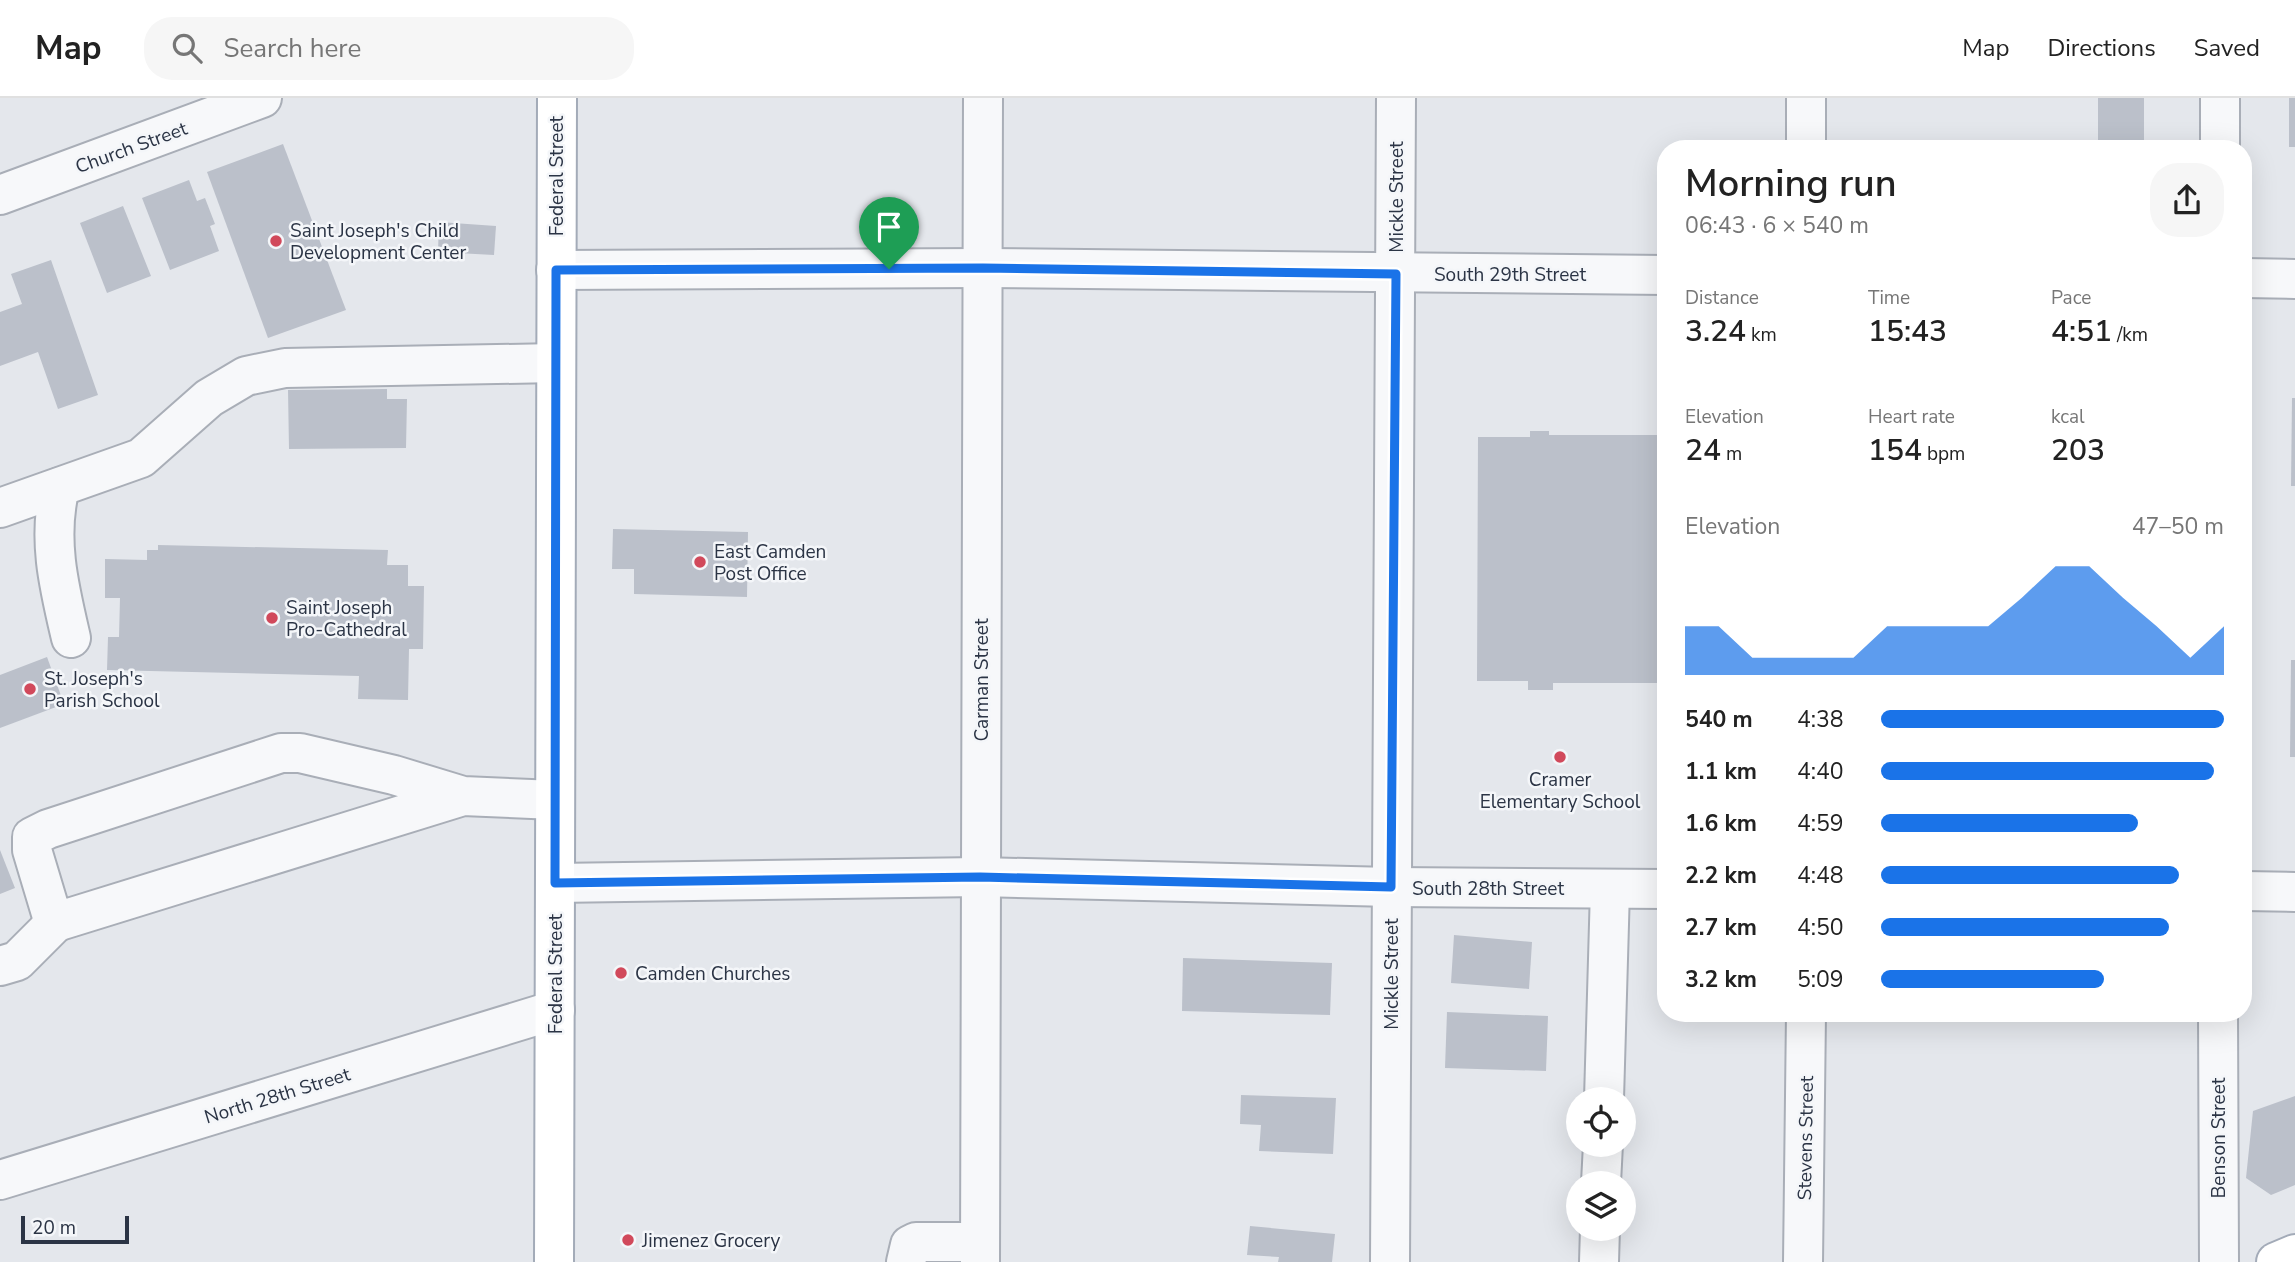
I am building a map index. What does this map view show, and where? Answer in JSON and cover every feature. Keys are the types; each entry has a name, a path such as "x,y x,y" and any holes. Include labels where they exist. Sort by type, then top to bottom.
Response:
{"main road":[{"name":"Federal Street","path":"554,1262 556,98"},
{"path":"2276,1262 2295,1254"}],"street":[{"name":"Church Street","path":"0,195 262,98"},
{"name":"Carman Street","path":"980,1252 983,98"},
{"name":"Mickle Street","path":"1390,1262 1396,98"},
{"path":"1806,98 1806,140"},
{"path":"2220,98 2220,140"},
{"name":"South 29th Street","path":"556,270 983,268 1657,275"},
{"path":"2252,278 2295,279"},
{"path":"0,508 141,458 209,398 246,376 285,368 556,363"},
{"path":"60,487 54,512 53,541 71,638"},
{"path":"56,922 53,920 32,850 32,837 48,829 281,753 300,753 394,775 463,796 555,800"},
{"path":"0,967 17,961 56,922 463,796"},
{"name":"South 28th Street","path":"555,883 980,877 1391,887 1657,888"},
{"path":"1604,1087 1610,888"},
{"path":"2252,891 2295,892"},
{"name":"North 28th Street","path":"0,1180 555,1010"},
{"name":"Stevens Street","path":"1804,1262 1806,1022"},
{"name":"Benson Street","path":"2218,1022 2219,1262"},
{"path":"1599,1262 1600,1241"},
{"path":"906,1262 910,1245 916,1242 980,1252"}],"building":[{"path":"2098,98 2144,98 2144,140 2098,140"},
{"path":"2289,98 2295,98 2295,147 2289,147"},
{"name":"Saint Joseph's Child Development Center","path":"283,144 346,310 268,338 207,172"},
{"path":"189,180 197,201 205,198 215,224 210,226 219,251 170,270 142,198"},
{"path":"123,206 151,276 107,293 80,223"},
{"path":"439,222 496,226 494,255 438,252"},
{"path":"51,260 98,395 58,409 38,352 0,366 0,312 22,304 11,274"},
{"path":"387,389 387,399 407,399 406,448 289,449 288,390"},
{"path":"2292,398 2295,398 2295,486 2291,486"},
{"path":"1530,431 1549,431 1549,435 1657,435 1657,683 1553,683 1553,690 1528,690 1528,681 1477,681 1478,437 1530,437"},
{"path":"613,529 748,532 747,597 634,594 634,569 612,569"},
{"name":"Saint Joseph Pro-Cathedral","path":"158,545 388,550 387,565 408,565 408,586 424,586 423,649 409,649 408,700 358,699 359,676 107,670 108,637 119,637 120,598 105,598 105,559 147,560 147,550 158,550"},
{"name":"St. Joseph's Parish School","path":"47,657 64,704 0,728 0,675"},
{"path":"2291,660 2295,660 2295,757 2290,757"},
{"path":"0,850 15,888 0,894"},
{"path":"1454,935 1532,942 1529,989 1451,983"},
{"path":"1183,958 1332,963 1330,1015 1182,1011"},
{"path":"1447,1012 1548,1016 1546,1071 1445,1068"},
{"path":"1241,1095 1336,1098 1333,1154 1259,1151 1261,1125 1240,1124"},
{"path":"2295,1096 2295,1185 2271,1195 2246,1178 2253,1111"},
{"path":"1250,1226 1335,1234 1332,1262 1278,1262 1279,1257 1247,1255"}],"place":[{"name":"Saint Joseph's Child Development Center","path":"276,241"},
{"name":"East Camden Post Office","path":"700,562"},
{"name":"Saint Joseph Pro-Cathedral","path":"272,618"},
{"name":"St. Joseph's Parish School","path":"30,689"},
{"name":"Cramer Elementary School","path":"1560,757"},
{"name":"Camden Churches","path":"621,973"},
{"name":"Jimenez Grocery","path":"628,1240"}],"route":[{"path":"889,269 1396,274 1391,887 980,877 555,883 556,270 889,269"}]}
